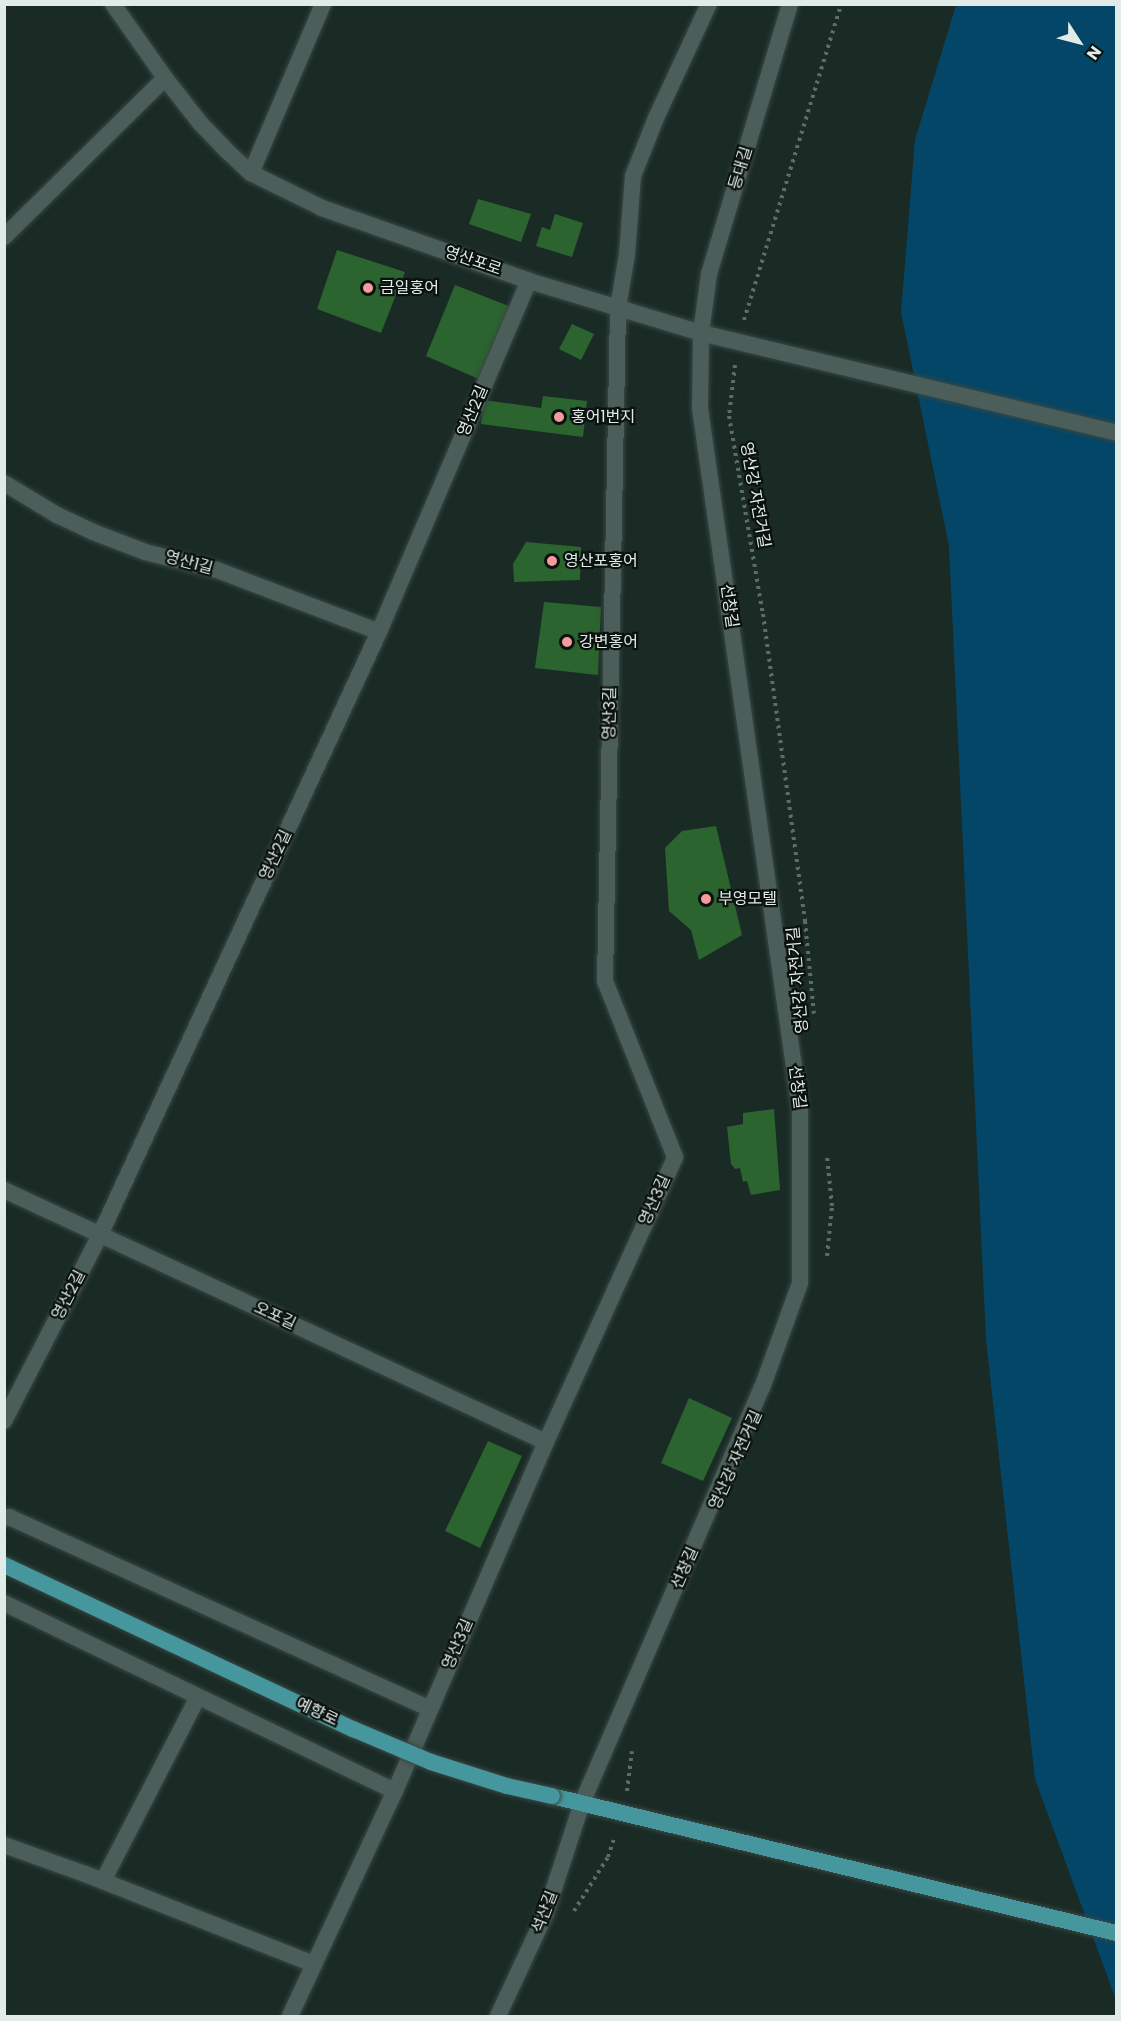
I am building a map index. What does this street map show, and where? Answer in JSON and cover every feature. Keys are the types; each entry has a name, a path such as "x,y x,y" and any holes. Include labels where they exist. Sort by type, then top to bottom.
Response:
{"main road":[{"name":"예향로","path":"4,1565 353,1729 431,1762 507,1786 582,1803 621,1815 1116,1934"}],"street":[{"name":"영산포로","path":"113,4 165,78 201,124 251,173 322,208 529,281 701,333 758,345 1116,434"},
{"path":"251,173 323,4"},
{"name":"영산3길","path":"290,2016 394,1791 546,1442 675,1157 605,981 618,308 627,254 633,176 656,118 709,4"},
{"name":"등대길","path":"701,333 709,274 790,4"},
{"path":"4,237 165,78"},
{"name":"영산2길","path":"4,1420 100,1235 379,632 529,281"},
{"name":"선창길","path":"582,1803 762,1388 800,1283 800,1109 700,408 701,333"},
{"name":"영산1길","path":"4,483 57,515 93,532 145,552 218,570 379,632"},
{"name":"오포길","path":"4,1190 546,1442"},
{"path":"4,1518 9,1517 430,1709"},
{"path":"4,1603 394,1791"},
{"path":"103,1881 198,1697"},
{"name":"석산길","path":"498,2016 546,1913 582,1803"},
{"path":"4,1845 103,1881 313,1964"}],"path":[{"name":"영산강 자전거길","path":"814,1016 805,921 764,614 729,416 730,390 739,341 841,4"},
{"path":"826,1147 832,1206 826,1268"},
{"path":"571,1915 608,1857 630,1778 633,1743"}],"water":[{"path":"956,5 1116,5 1116,2000 1035,1779 986,1340 949,546 901,312 915,140"}],"building":[{"path":"478,199 531,214 521,242 469,224"},
{"path":"555,214 583,223 572,257 536,246 542,227 550,230"},
{"path":"337,250 405,272 381,333 317,309"},
{"path":"455,285 511,307 481,380 426,356"},
{"path":"572,324 594,334 581,360 559,349"},
{"path":"543,396 587,401 583,437 481,424 484,400 541,408"},
{"path":"526,542 581,547 580,580 514,582 513,564"},
{"path":"544,602 601,607 598,675 535,668"},
{"path":"716,826 742,935 699,960 691,930 669,911 665,848 682,831"},
{"path":"774,1109 780,1190 751,1195 747,1181 743,1182 740,1168 735,1169 731,1164 727,1127 743,1124 743,1113"},
{"path":"689,1398 732,1418 703,1481 661,1463"},
{"path":"488,1441 522,1456 480,1548 445,1531"}],"place":[{"name":"금일홍어","path":"368,288"},
{"name":"홍어1번지","path":"559,417"},
{"name":"영산포홍어","path":"552,561"},
{"name":"강변홍어","path":"567,642"},
{"name":"부영모텔","path":"706,899"}]}
